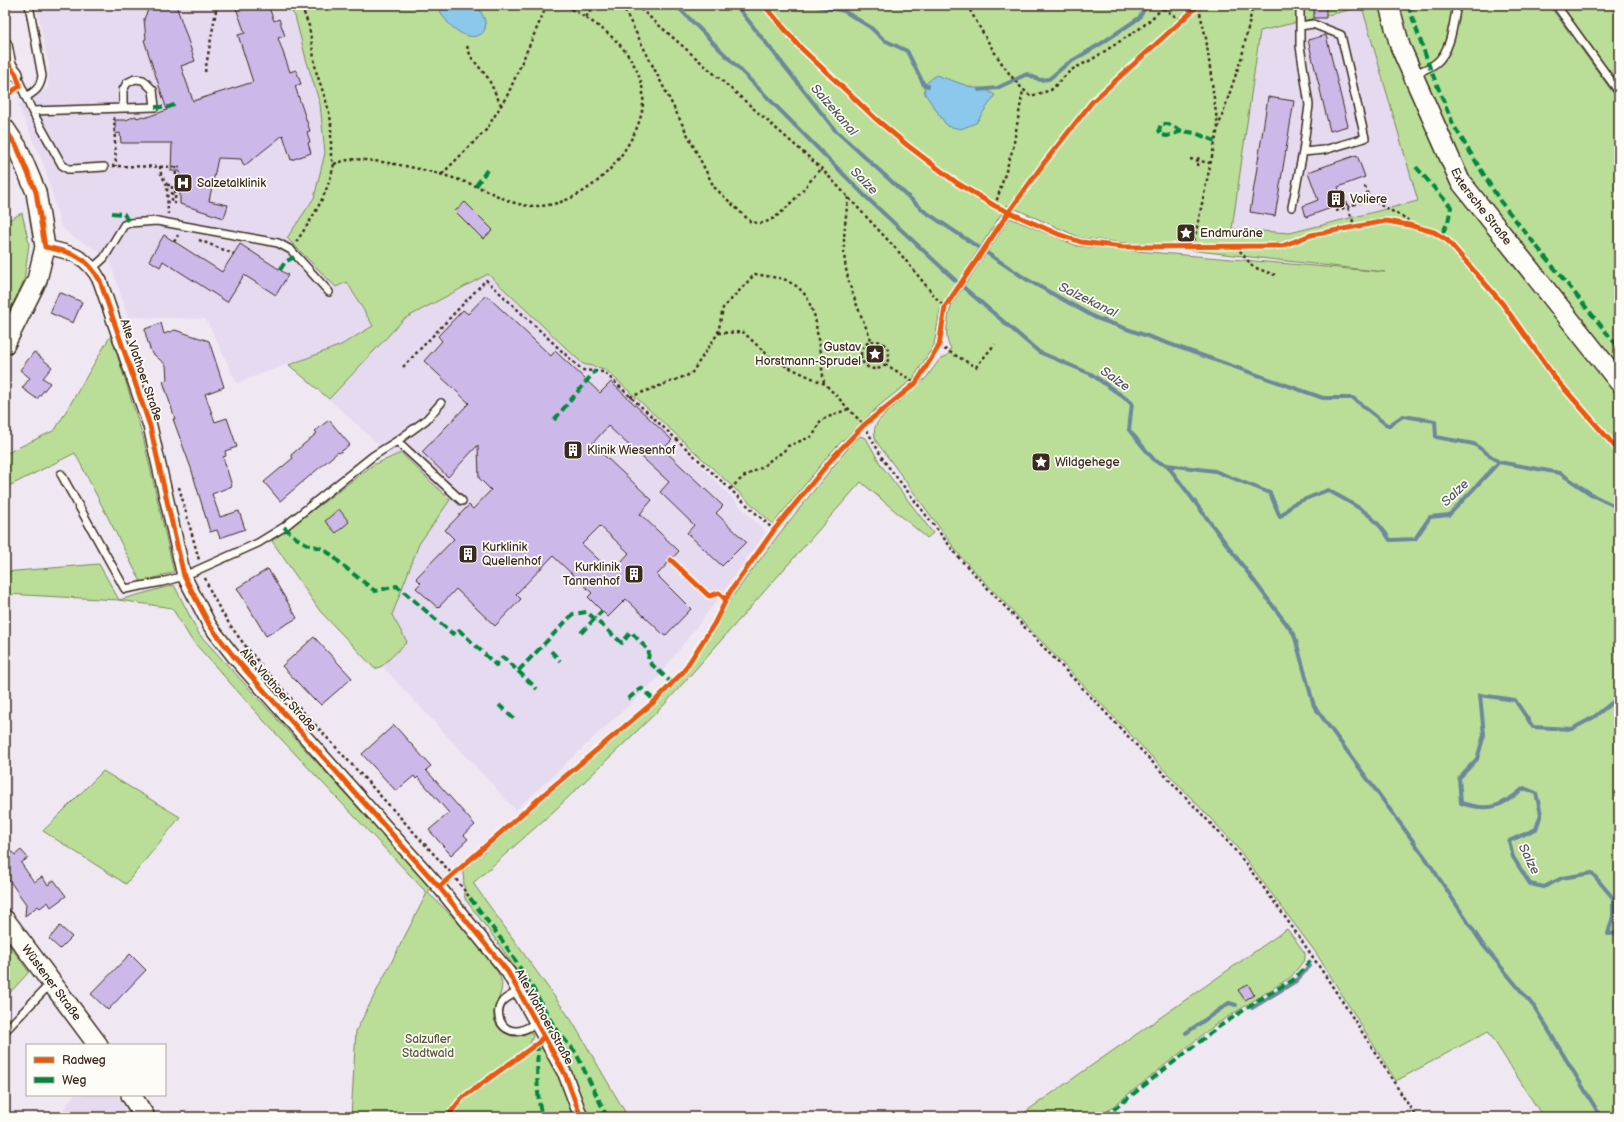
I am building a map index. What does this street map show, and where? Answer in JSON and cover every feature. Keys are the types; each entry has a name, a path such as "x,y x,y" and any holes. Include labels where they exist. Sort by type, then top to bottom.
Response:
{"main road":[{"name":"Extersche Straße","path":"1389,5 1400,46 1460,180 1619,382"},
{"path":"5,129 11,151 36,192 45,247 37,280 5,344"},
{"name":"Wüstener Straße","path":"5,920 97,1044"},
{"path":"132,1096 144,1117"}],"street":[{"path":"5,45 10,70"},
{"name":"Alte Vlothoer Straße","path":"45,247 82,258 93,268 100,281 150,426 184,576 210,626 235,658 439,887 508,972 520,991 565,1074 581,1117"}],"lane":[{"path":"26,96 36,91 41,84 42,76 29,5"},
{"path":"1292,207 1303,152 1309,104 1300,46 1300,5"},
{"path":"1412,75 1434,65 1444,54 1448,45 1457,5"},
{"path":"1556,5 1619,92"},
{"path":"1300,26 1313,24 1341,35 1365,138 1324,150 1303,152"},
{"path":"10,70 26,96 32,111 62,165 68,169 104,167"},
{"path":"32,111 155,108 153,90 143,80 135,79 128,83 123,90 123,108"},
{"path":"93,268 104,258 124,225 129,223 151,221 168,222 278,243 290,250 329,292"},
{"path":"61,474 125,589 184,576 258,543 284,527 373,456 426,420 442,403"},
{"path":"397,441 462,501"},
{"path":"5,1031 52,982"},
{"path":"520,991 507,998 500,1006 499,1017 501,1023 515,1032 521,1031 537,1022"}],"path":[{"path":"205,72 217,5"},
{"path":"290,250 319,208 328,188 334,164 331,158 331,121 316,71 309,26 301,5"},
{"path":"442,174 486,130 501,106 508,94 547,5"},
{"path":"334,164 350,160 372,161 421,169 442,174 522,205 539,206 562,202 600,180 613,166 634,135 640,122 643,106 643,91 637,72 622,46 605,30 586,17 564,5"},
{"path":"586,17 595,5"},
{"path":"622,5 714,187 751,222 758,224 766,223 782,212 821,168"},
{"path":"636,5 821,168 898,251 945,307"},
{"path":"967,5 993,49 1011,75 1023,90 1031,96 1051,90 1071,70 1091,60 1142,27 1162,8"},
{"path":"1158,5 1181,20"},
{"path":"1198,5 1206,38 1218,128"},
{"path":"1193,246 1218,128 1242,56 1253,5"},
{"path":"467,46 471,57 488,78 501,106"},
{"path":"995,206 1013,148 1023,90"},
{"path":"114,108 116,166"},
{"path":"1197,166 1199,154"},
{"path":"1190,159 1210,163"},
{"path":"160,166 161,174 167,185 168,222"},
{"path":"167,185 172,185 172,203 175,203 176,166"},
{"path":"104,167 180,167"},
{"path":"1365,186 1369,199"},
{"path":"1342,191 1355,227"},
{"path":"848,197 844,246 845,263 850,284 872,342"},
{"path":"1336,211 1369,199 1407,218 1409,224"},
{"path":"193,238 234,254"},
{"path":"1236,246 1253,267 1275,275"},
{"path":"630,396 690,374 718,333 723,308 755,274 784,279 798,287 807,297 815,317 824,384"},
{"path":"403,367 486,280 582,370 604,372 774,530"},
{"path":"718,333 744,332 774,360 824,384 864,425 884,461 960,559 1230,844 1263,885 1313,958 1416,1117"},
{"path":"872,342 880,342 886,348 888,356 885,364 877,368 872,368 864,364 862,360 862,351 867,344 872,342"},
{"path":"939,346 976,367 995,344"},
{"path":"885,364 916,383"},
{"path":"730,489 743,477 761,468 772,458 783,452 788,446 813,436 821,420 848,409"},
{"path":"177,479 202,568 212,597 231,625 260,664 453,875 470,898"}],"shaded area":[{"name":"Salzetalklinik","path":"36,5 287,5 295,16 320,104 325,153 314,198 287,238 336,287 346,281 373,326 341,345 237,383 206,319 128,317 109,259 99,251 71,236 61,226 45,168 18,105 48,88 49,65"},
{"path":"1362,7 1418,201 1290,233 1232,229 1260,30"},
{"path":"488,274 583,364 605,369 766,532 721,595 655,681 516,810 382,666 407,642 392,615 419,544 450,500 401,453 392,457 329,399 404,319"},
{"path":"73,1096 118,1096 132,1117 58,1117"}],"green space":[{"path":"287,5 1549,5 1619,101 1619,1117 1543,1117 1488,1031 1396,1081 1316,953 1233,842 961,557 876,441 875,428 879,420 926,378 940,359 947,356 951,348 947,339 947,333 949,314 952,304 1010,218 1077,246 1385,272 1081,238 1007,205 940,310 934,345 913,379 880,405 834,449 773,524 605,369 583,364 488,274 404,319 329,399 289,365 341,345 373,326 347,282 336,287 287,238 314,198 325,153 320,104 295,16","holes":["1362,7 1418,201 1290,233 1232,229 1260,31"]},
{"path":"1560,5 1619,5 1619,85"},
{"path":"22,213 29,244 24,281 5,319 5,222"},
{"path":"111,335 143,437 174,572 141,582 75,453 5,488 5,454 55,430"},
{"name":"Salzufler Stadtwald","path":"860,436 866,438 881,465 933,533 927,538 861,482 663,706 554,811 473,883 572,1021 628,1117 351,1117 356,1031 427,893 264,721 191,639 172,608 119,600 174,585 199,634 431,887 428,893 460,924 481,950 501,980 501,992 494,1015 498,1027 510,1036 519,1036 531,1032 533,1036 530,1044 534,1051 542,1048 555,1036 523,980 496,940 465,899 463,871 551,793 658,703 686,674 714,630 732,597 779,534 852,443"},
{"path":"401,453 450,500 419,544 392,615 407,642 382,666 375,669 320,611 272,541 373,465"},
{"path":"99,564 119,600 5,594 5,572"},
{"path":"103,771 180,817 126,884 43,831"},
{"path":"1287,929 1305,953 1305,959 1291,977 1215,1025 1100,1117 1018,1117"},
{"path":"5,939 29,972 5,998"}],"water":[{"path":"438,5 475,5 481,12 485,21 485,30 482,34 477,36 465,35 458,32 447,22"},
{"path":"936,75 974,88 983,88 995,95 976,123 961,129 947,126 925,94 924,85"}],"building":[{"path":"154,5 176,5 195,61 181,66 193,101 253,82 238,35 245,33 235,5 268,5 274,21 279,19 285,36 278,38 290,72 296,70 301,84 295,86 310,131 307,132 311,153 291,160 283,135 244,166 241,159 218,158 209,201 228,205 224,218 180,204 180,171 171,171 172,143 121,143 120,133 115,134 115,120 126,120 136,116 137,118 143,116 144,118 167,110 144,40 146,39 144,19 148,10"},
{"path":"1314,5 1326,5 1326,18 1314,18"},
{"path":"1326,35 1348,126 1330,131 1308,40"},
{"path":"1268,97 1294,101 1275,216 1250,212"},
{"path":"1357,155 1365,177 1338,187 1343,201 1331,206 1331,208 1306,217 1303,206 1318,200 1308,172"},
{"path":"465,202 493,230 483,239 455,211"},
{"path":"164,235 222,272 240,244 288,275 276,295 244,275 227,302 163,261 160,267 149,260"},
{"path":"59,292 82,302 73,323 50,313"},
{"path":"486,295 551,356 555,351 600,393 611,382 672,440 663,449 723,506 716,513 746,542 722,566 687,533 694,525 660,492 669,482 608,426 592,444 652,500 640,514 679,551 657,575 691,609 665,636 626,599 608,617 588,597 592,593 553,556 516,594 521,599 495,626 456,589 438,608 416,588 421,583 416,578 454,539 445,530 469,505 473,509 491,490 479,478 478,445 448,477 422,452 469,403 424,361 442,341 438,336 463,310 468,314","holes":["600,526 629,553 612,572 582,544"]},
{"path":"161,323 164,334 175,330 209,341 224,387 205,394 215,422 227,418 237,447 225,451 226,456 223,457 232,486 212,494 220,517 239,511 245,529 220,538 217,530 210,532 191,468 173,419 175,419 163,381 167,380 166,365 151,352 146,336 145,329"},
{"path":"34,352 52,367 43,378 50,383 37,399 22,388 30,378 20,370"},
{"path":"329,420 350,445 339,453 338,452 280,501 264,482 293,458 291,455 317,433 315,431"},
{"path":"339,509 349,522 336,533 325,521"},
{"path":"268,569 297,618 266,636 237,588"},
{"path":"314,637 352,678 321,705 315,699 314,700 282,666"},
{"path":"394,725 431,766 426,770 475,825 464,835 468,839 451,855 429,830 449,813 418,777 416,779 414,776 396,791 362,754"},
{"path":"21,850 28,858 21,863 34,882 42,877 48,885 54,880 66,896 51,907 48,902 40,908 38,906 25,916 26,904 9,880 5,883 5,858 13,852 15,855"},
{"path":"60,926 72,937 60,949 49,939"},
{"path":"130,954 146,970 108,1010 91,994"},
{"path":"1248,984 1254,995 1245,1000 1238,990"}],"waterway":[{"name":"Salze","path":"676,5 865,196 955,280 1039,352 1091,374 1132,403 1129,430 1155,461 1167,465 1215,471 1270,493 1280,517 1293,504 1328,490 1363,510 1384,530 1390,540 1415,539 1430,517 1449,515 1499,462 1560,473 1594,496 1619,508"},
{"name":"Salzekanal","path":"736,5 835,130 924,211 1026,279 1096,318 1323,398 1353,398 1388,426 1403,416 1435,421 1436,437 1474,444 1499,462"},
{"path":"813,5 844,11 870,27 884,40 907,51 924,85 928,86"},
{"path":"979,90 997,88 1027,74 1040,80 1049,79 1067,64 1139,18 1147,5"},
{"path":"1167,465 1294,634 1314,706 1427,860 1483,945 1535,1008 1601,1117"},
{"name":"Salze","path":"1619,697 1594,717 1572,729 1533,727 1515,700 1480,695 1484,735 1477,759 1459,778 1461,803 1471,806 1495,806 1509,800 1524,788 1536,793 1541,814 1536,829 1509,841 1513,857 1530,884 1544,887 1562,878 1592,873 1613,898 1613,916 1608,934 1619,933"},
{"path":"1252,1008 1296,981 1310,966"},
{"path":"1186,1033 1229,1003 1236,1005"}],"marked path":[{"path":"1408,5 1430,68 1454,126 1500,201 1619,348"},
{"path":"155,107 169,107 176,104"},
{"path":"1182,131 1167,136 1161,135 1159,130 1161,124 1168,124 1182,131 1195,133 1215,141"},
{"path":"1416,167 1451,207 1448,222 1441,236"},
{"path":"476,186 487,170"},
{"path":"112,213 124,214 129,223"},
{"path":"280,270 285,262 296,256"},
{"path":"554,420 595,371"},
{"path":"284,527 296,538 309,545 320,548 332,555 342,565 375,591 397,586 453,634 458,629 496,665 503,657 518,671 573,614 587,612 622,643 631,632 649,651 648,661 673,684"},
{"path":"581,633 602,611"},
{"path":"551,651 560,661"},
{"path":"518,671 537,689"},
{"path":"628,699 641,688 655,701"},
{"path":"499,705 514,719"},
{"path":"470,898 504,943 531,985 555,1028 542,1038"},
{"path":"1104,1117 1217,1028 1265,996 1293,980 1313,958"},
{"path":"555,1028 576,1053 607,1117"},
{"path":"538,1043 538,1090 542,1117"}],"cycle path":[{"path":"764,5 801,48 876,119 957,183 995,206 1058,234 1081,242 1123,247 1282,246 1311,235 1386,221 1409,225 1434,232 1447,240 1502,303 1555,378 1619,451"},
{"path":"439,887 549,790 655,701 683,672 714,624 730,592 774,530 835,455 864,425 916,383 939,346 945,307 1044,163 1092,102 1199,5"},
{"path":"5,45 9,65 16,74 20,86 5,96"},
{"path":"5,129 17,147 36,192 45,247 77,256 90,266 100,281 150,426 184,576 210,626 235,658 439,887 508,972 565,1074 581,1117"},
{"path":"671,560 709,596 719,593 726,600"},
{"path":"447,1117 462,1098 538,1043 544,1036"}],"place":[{"name":"Salzetalklinik","path":"183,183"},
{"name":"Voliere","path":"1336,199"},
{"name":"Endmuräne","path":"1186,233"},
{"name":"Gustav Horstmann-Sprudel","path":"875,354"},
{"name":"Klinik Wiesenhof","path":"573,450"},
{"name":"Wildgehege","path":"1041,462"},
{"name":"Kurklinik Quellenhof","path":"468,554"},
{"name":"Kurklinik Tannenhof","path":"634,574"}]}
